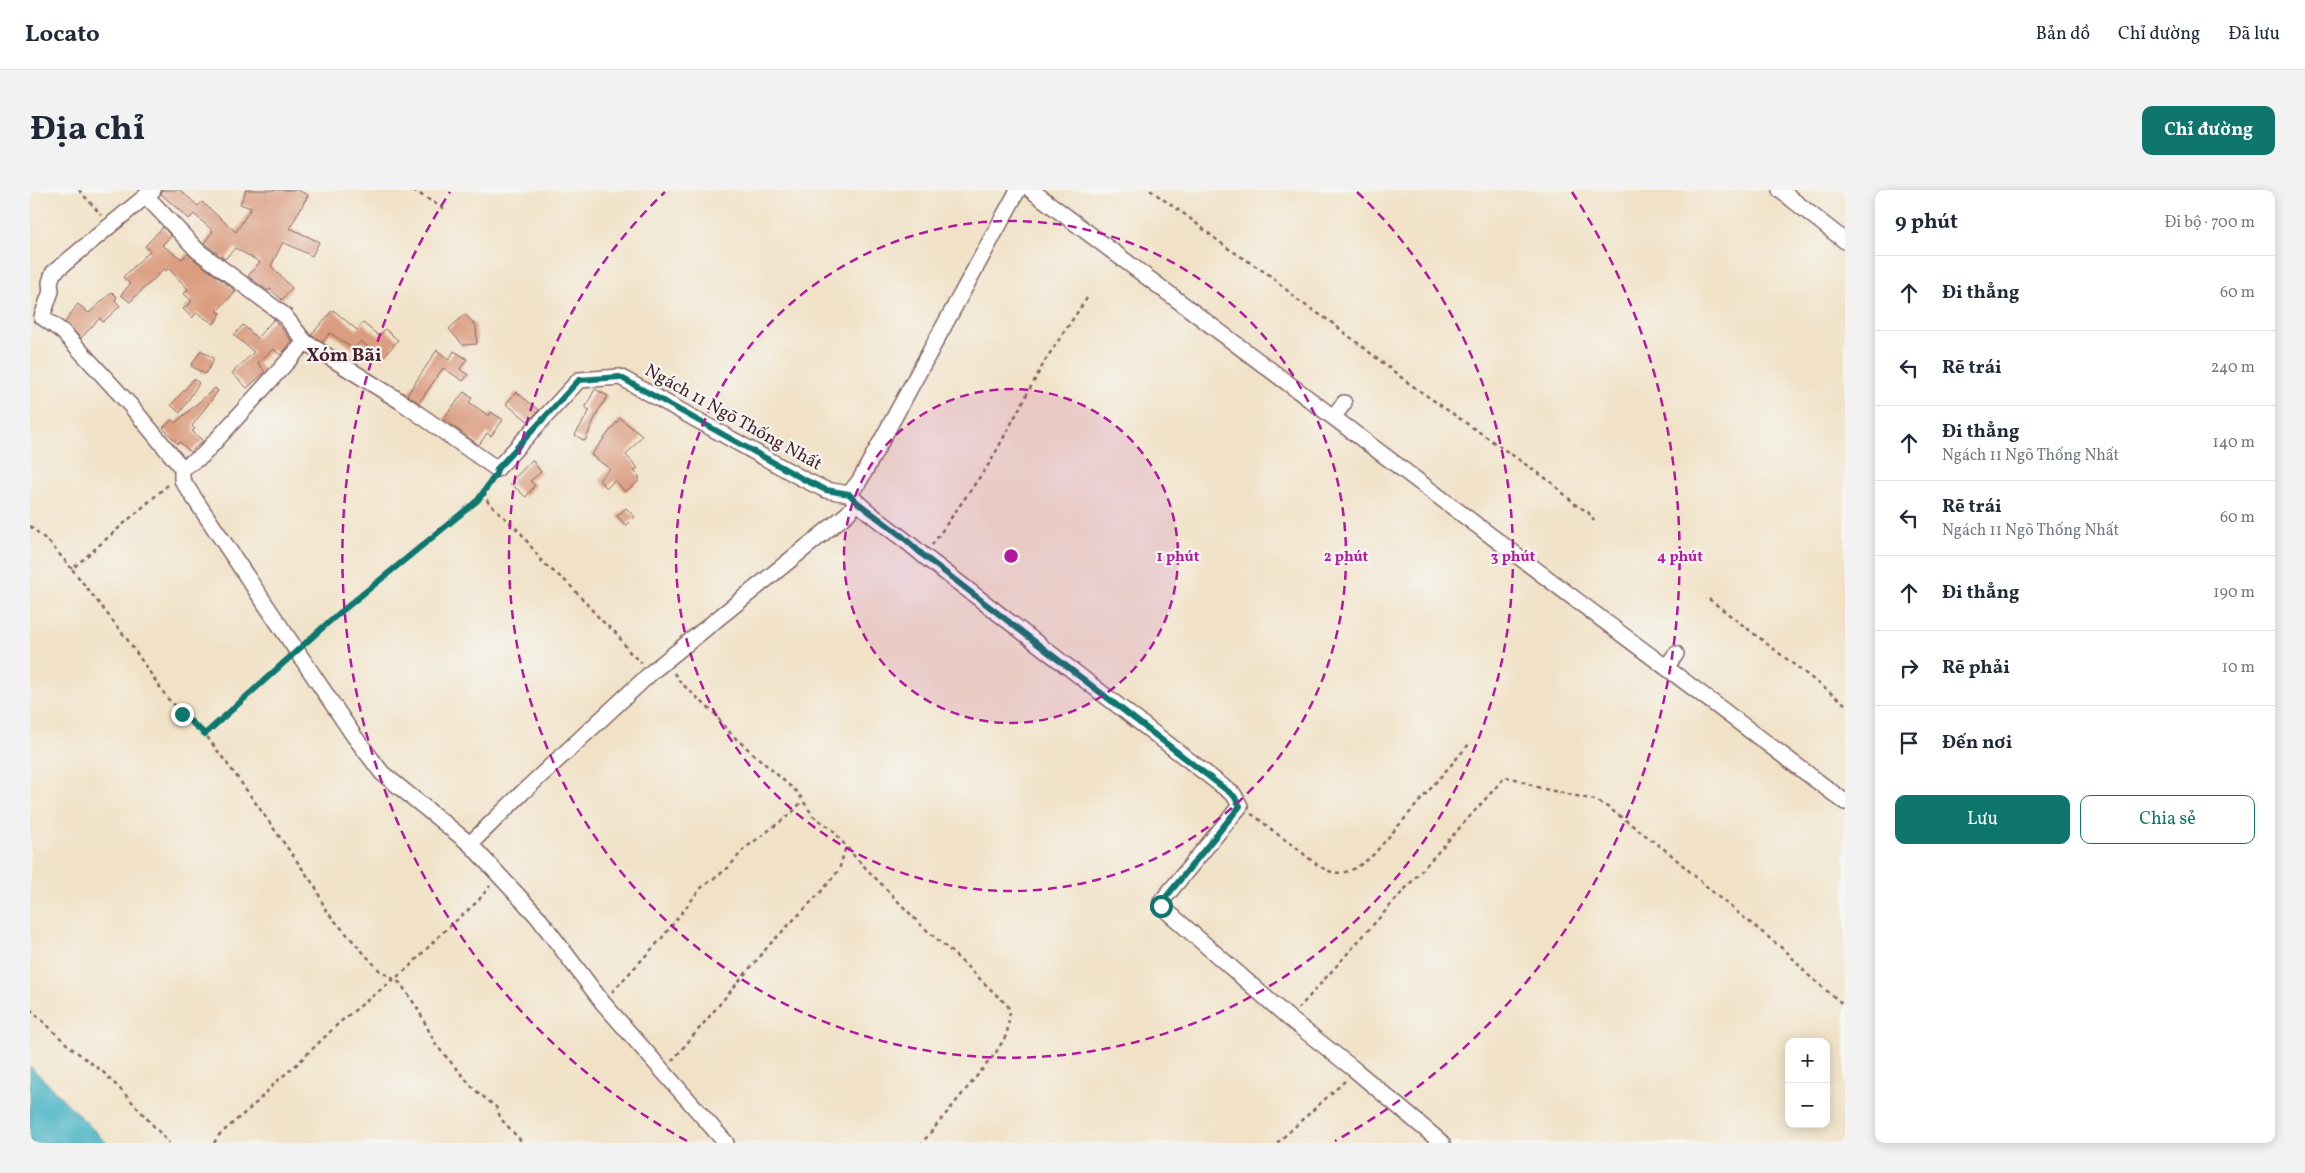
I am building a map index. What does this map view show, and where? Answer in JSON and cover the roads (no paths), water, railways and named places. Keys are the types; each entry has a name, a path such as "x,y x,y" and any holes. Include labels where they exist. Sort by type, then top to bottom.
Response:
{"street":[{"path":"470,844 653,671 847,514 860,480 1018,190"},
{"path":"1031,190 1845,802"},
{"path":"1780,190 1845,241"},
{"path":"182,468 202,456 305,342 284,315 198,251 150,193 53,273 50,282 51,291 42,317 63,332 130,404 182,468 182,480 354,736 382,772 470,844 499,875 537,916 603,1003 726,1143"},
{"name":"Ngách 11 Ngõ Thống Nhất","path":"305,342 400,401 497,469 579,380 620,377 811,483 826,490 853,498"},
{"path":"1334,416 1344,403"},
{"path":"853,498 924,556 1234,796 1240,806 1181,877 1161,906 1290,1019 1355,1070 1442,1143"},
{"path":"1666,667 1676,654"}],"water":[{"path":"30,1066 107,1143 30,1143"}],"district":[{"name":"Xóm Bãi","path":"344,356"}]}
